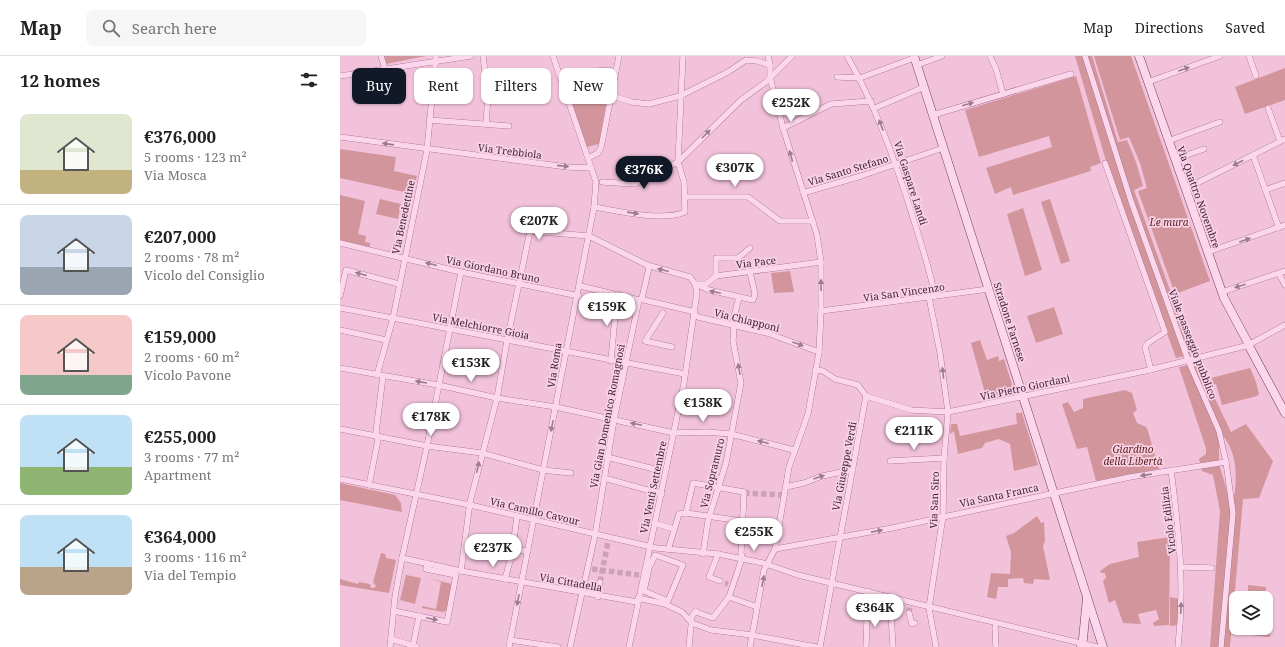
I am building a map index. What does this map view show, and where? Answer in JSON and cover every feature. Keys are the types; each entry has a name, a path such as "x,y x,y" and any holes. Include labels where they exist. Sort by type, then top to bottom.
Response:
{"street":[{"path":"381,56 385,68"},
{"path":"390,68 435,58 471,56"},
{"path":"483,56 488,96 486,124"},
{"name":"Via Roma","path":"509,647 566,352 579,296 594,207 596,182 553,56"},
{"path":"617,68 619,56"},
{"path":"594,207 647,214 677,216 685,212 686,197 684,182 678,162 683,56"},
{"path":"750,647 764,570 775,549 789,467 808,414 819,352 821,311 821,262 817,234 783,128 770,77 768,56"},
{"path":"602,182 623,185 635,184 678,162 740,100 770,77 792,56"},
{"name":"Via Gaspare Landi","path":"847,56 875,108 896,164 929,268 932,297"},
{"path":"837,77 860,78 915,60 942,56"},
{"path":"990,56 996,68 1003,94"},
{"name":"Viale passeggio pubblico","path":"1085,56 1130,201 1188,360 1219,431 1226,462 1232,514 1222,647"},
{"name":"Via Quattro Novembre","path":"1139,56 1222,292 1248,345 1285,413"},
{"path":"1148,82 1220,56"},
{"path":"1249,56 1256,76"},
{"name":"Via Benedettine","path":"369,485 378,440 376,432 380,375 386,340 393,318 404,257 427,150 435,58"},
{"path":"617,98 632,102 649,104 680,96 728,72 746,60 757,61 770,66"},
{"name":"Stradone Farnese","path":"915,60 1088,595 1103,647"},
{"path":"340,76 352,74"},
{"path":"933,115 1071,74"},
{"path":"875,108 924,87"},
{"path":"783,128 832,104 871,101"},
{"path":"588,158 598,153 601,148 610,104"},
{"path":"1185,189 1282,140 1268,108"},
{"path":"430,120 509,126"},
{"path":"1168,141 1220,122"},
{"name":"Via Trebbiola","path":"340,137 427,150 567,167 591,168"},
{"name":"Via Santo Stefano","path":"803,193 943,148"},
{"path":"1175,159 1204,149"},
{"path":"1253,155 1279,228"},
{"path":"1105,162 1165,332 1148,343 1145,347 1151,370"},
{"path":"1265,190 1285,183"},
{"path":"686,197 748,197 780,221 813,221"},
{"path":"1208,252 1285,226"},
{"path":"458,570 470,505 497,398 518,284 530,231 589,236 647,265 690,277 695,284 709,290 753,300 754,298 750,272"},
{"name":"Via Giordano Bruno","path":"340,243 404,257 461,272 579,296"},
{"path":"716,276 716,258 738,258 750,248"},
{"name":"Via Pace","path":"695,284 706,284 716,276 821,262"},
{"name":"Via Gian Domenico Romagnosi","path":"570,647 582,594 590,568 607,456 625,364 649,268 647,265"},
{"path":"340,296 346,270 399,284"},
{"path":"1222,292 1285,271"},
{"path":"390,647 402,558 415,494 427,446 461,272"},
{"path":"1279,274 1285,285"},
{"name":"Via Venti Settembre","path":"629,647 641,575 650,546 654,523 662,494 662,470 674,433 682,374 694,314 697,292 695,284"},
{"name":"Via Chiapponi","path":"580,286 641,299 665,309 691,310 698,317 767,333 819,352"},
{"name":"Via San Vincenzo","path":"821,311 989,289"},
{"path":"611,361 617,294"},
{"name":"Via Sopramuro","path":"703,554 710,516 719,488 742,383 733,341 733,325 739,297"},
{"name":"Via San Siro","path":"932,297 948,412 944,458 943,516 938,557 929,608 936,647"},
{"name":"Via Melchiorre Gioia","path":"340,308 682,374"},
{"path":"665,309 644,341 672,347"},
{"name":"Via Pietro Giordani","path":"866,396 911,410 948,412 1151,370 1248,345 1285,325"},
{"path":"340,330 386,340"},
{"path":"340,368 438,385 497,398 556,407 674,433 707,432 730,434 794,450"},
{"path":"815,370 823,371 835,379 858,385 866,396"},
{"name":"Via Giuseppe Verdi","path":"820,647 866,396"},
{"path":"340,429 427,446 482,453 543,470 571,473"},
{"path":"607,456 662,470"},
{"path":"890,461 944,458"},
{"name":"Via Santa Franca","path":"775,549 839,538 1055,492 1171,470 1226,462"},
{"path":"786,486 804,484 822,476 853,470"},
{"name":"Vicolo Edilizia","path":"1171,470 1182,567 1181,622 1178,647"},
{"path":"604,478 662,494"},
{"name":"Via Camillo Cavour","path":"340,479 470,505 595,535 609,540 668,550 718,554 742,558 767,564 798,575 868,591 910,604 1081,645 1097,647"},
{"path":"686,513 693,484 744,492 742,558 725,583"},
{"path":"668,550 679,514 686,513 742,521"},
{"path":"505,579 512,549 517,516"},
{"path":"654,523 674,529"},
{"path":"512,549 528,551"},
{"path":"718,554 709,577 725,583"},
{"path":"655,555 683,565 668,601 644,591 649,568 655,555"},
{"name":"Via Cittadella","path":"402,558 598,597 665,604 682,612 692,623"},
{"path":"394,611 447,622 456,575 426,568 427,563"},
{"name":"Vicolo Edilizia","path":"1182,567 1212,568"},
{"path":"598,597 600,582"},
{"path":"725,583 729,597"},
{"path":"866,647 868,591"},
{"name":"Stradone Farnese","path":"1081,645 1088,595"},
{"path":"729,597 758,607"},
{"path":"689,647 692,616 696,611 713,618 725,600 729,597"},
{"path":"890,597 892,647"},
{"path":"909,613 912,624 915,623"},
{"path":"1085,616 1089,613 1095,619"},
{"path":"391,639 415,646 419,616"},
{"path":"692,623 711,630 752,635 816,647"},
{"path":"996,624 996,647"},
{"path":"510,640 558,647"}],"green space":[{"path":"384,56 426,56 386,64"},
{"path":"1075,56 1092,56 1118,142 1127,140 1136,162 1143,186 1134,190 1193,354 1176,358 1114,188"},
{"name":"Le mura","path":"1094,56 1131,56 1210,281 1175,294 1138,191 1147,188 1140,163 1129,137 1120,140"},
{"path":"1285,68 1285,100 1245,114 1235,87"},
{"path":"1076,76 1101,163 1090,167 1091,171 1013,195 1011,187 995,194 986,168 1052,147 1049,136 979,157 965,110"},
{"path":"572,104 606,104 599,144 587,147"},
{"path":"340,149 396,157 394,171 417,176 413,194 340,178"},
{"path":"340,195 365,201 358,234 366,236 365,242 370,243 370,247 340,240"},
{"path":"380,199 401,204 398,219 376,214"},
{"path":"1050,199 1070,261 1061,264 1041,202"},
{"path":"1023,208 1042,270 1025,276 1007,214"},
{"path":"790,271 794,292 774,293 771,273"},
{"path":"1054,307 1063,334 1036,343 1027,316"},
{"path":"980,340 987,360 998,356 999,361 1004,359 1015,394 987,400 971,343"},
{"path":"1198,363 1231,432 1246,424 1273,461 1259,498 1243,499 1235,591 1229,591 1229,635 1231,635 1230,647 1210,647 1220,511 1213,475 1202,471 1199,459 1206,454 1206,448 1179,367","holes":["1219,431 1226,439 1230,448 1236,477 1232,507 1219,464"]},
{"path":"1250,368 1259,394 1257,396 1222,405 1216,384 1213,385 1211,378"},
{"name":"Giardino della Libertà","path":"1125,390 1132,393 1137,410 1133,413 1137,423 1146,427 1148,431 1159,469 1096,481 1087,447 1077,449 1062,404 1068,402 1074,412 1083,408 1083,399"},
{"path":"1016,413 1022,413 1038,465 1014,471 1010,444 999,439 985,443 982,448 958,454 954,431 950,434 951,424 957,424 960,436 1017,424"},
{"path":"340,483 395,495 401,503 402,512 340,500"},
{"path":"1037,516 1041,523 1044,522 1045,541 1043,546 1050,580 1034,579 1033,584 1024,583 1023,578 1008,579 1008,587 998,587 996,599 987,597 991,573 1010,574 1011,552 1006,536 1014,533"},
{"path":"1170,537 1169,625 1154,626 1153,623 1159,619 1156,610 1138,614 1141,624 1123,623 1115,600 1109,603 1103,581 1106,578 1105,573 1101,573 1100,571 1110,564 1139,557 1137,542"},
{"path":"381,553 385,554 386,558 396,560 389,593 340,585 340,579 358,584 359,582 370,584 371,588 374,588 376,586 373,582"},
{"path":"406,575 421,578 415,604 400,600"},
{"path":"428,578 452,584 447,610 443,612 422,608 422,606 436,609 441,582"},
{"path":"1248,585 1266,587 1266,591 1248,591"},
{"path":"1170,597 1179,599 1179,625 1170,626"},
{"path":"1251,635 1270,635 1270,637"}],"tunnel":[{"path":"744,493 785,495"},
{"path":"600,582 608,542"},
{"path":"592,569 639,575"},
{"path":"909,613 910,606"}]}
